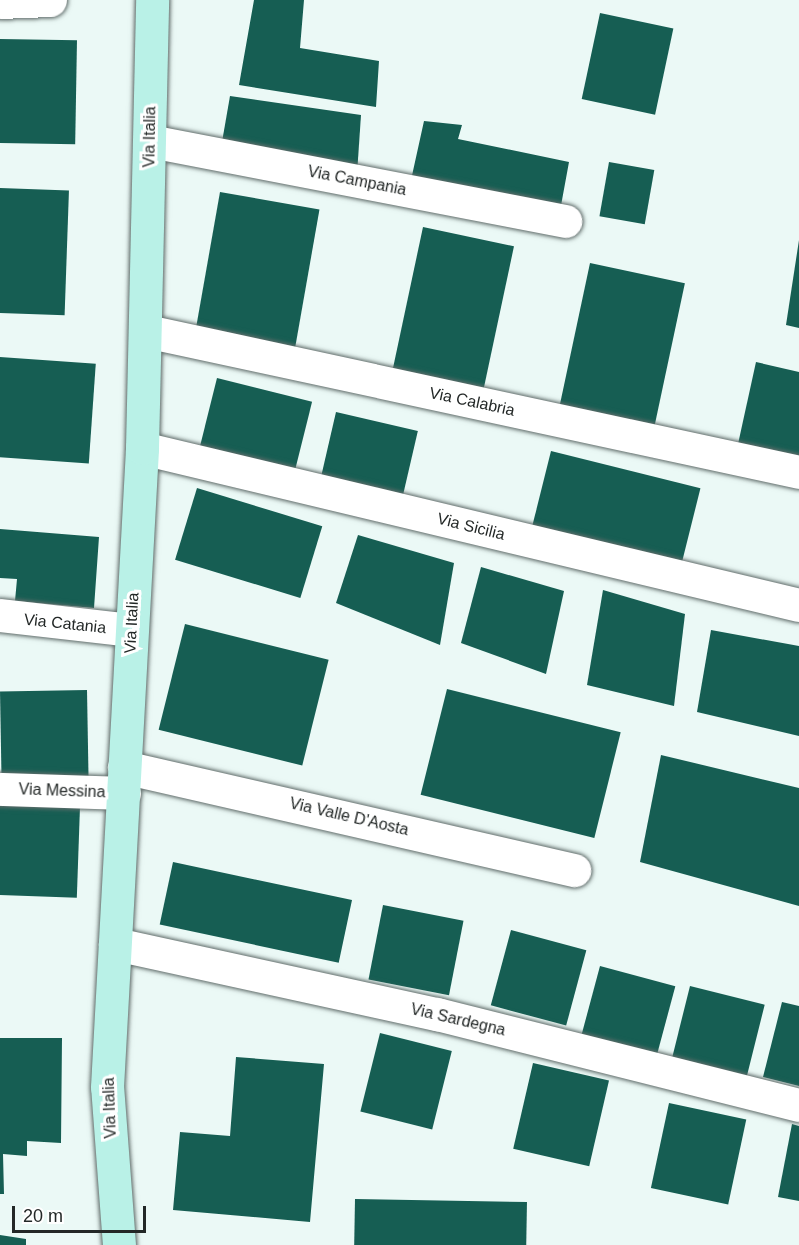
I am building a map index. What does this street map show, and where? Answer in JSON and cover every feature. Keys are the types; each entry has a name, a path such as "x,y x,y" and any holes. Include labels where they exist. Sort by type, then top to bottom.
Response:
{"main road":[{"name":"Via Italia","path":"119,1245 107,1087 142,448 152,0"}],"street":[{"path":"0,2 50,0"},
{"name":"Via Campania","path":"150,141 565,221"},
{"name":"Via Calabria","path":"146,331 799,472"},
{"name":"Via Sicilia","path":"142,448 799,605"},
{"name":"Via Catania","path":"0,615 131,630"},
{"name":"Via Messina","path":"0,789 124,780"},
{"name":"Via Valle D'Aosta","path":"124,780 574,870"},
{"name":"Via Sardegna","path":"115,944 437,1014 799,1106"}],"building":[{"path":"254,0 304,0 300,48 379,61 376,107 239,85"},
{"path":"600,13 673,29 655,115 582,99"},
{"path":"0,39 77,40 75,144 0,143"},
{"path":"230,96 361,115 357,174 222,142"},
{"path":"424,121 462,125 458,139 569,162 560,211 411,180"},
{"path":"609,162 654,170 645,224 599,216"},
{"path":"0,188 69,190 65,315 0,313"},
{"path":"220,192 319,210 295,349 195,332"},
{"path":"423,227 514,246 483,390 392,371"},
{"path":"799,240 799,328 786,325"},
{"path":"590,263 685,283 654,428 559,408"},
{"path":"0,357 96,364 89,463 0,457"},
{"path":"756,362 799,372 799,459 738,444"},
{"path":"217,378 312,402 293,476 198,453"},
{"path":"336,412 418,431 402,499 320,480"},
{"path":"551,451 700,488 681,567 531,530"},
{"path":"197,488 322,526 300,598 175,560"},
{"path":"0,529 99,537 94,608 15,601 17,579 0,578"},
{"path":"358,535 454,563 440,645 336,603"},
{"path":"481,567 564,591 546,674 461,643"},
{"path":"603,590 685,614 674,706 587,685"},
{"path":"185,624 329,660 302,766 159,730"},
{"path":"711,630 799,646 799,736 697,712"},
{"path":"447,689 621,732 594,838 421,795"},
{"path":"87,690 89,783 2,785 0,692"},
{"path":"661,755 799,788 799,906 640,862"},
{"path":"0,805 80,808 77,898 0,895"},
{"path":"173,862 352,900 339,963 160,925"},
{"path":"383,905 463,921 449,995 368,980"},
{"path":"511,930 586,950 566,1026 491,1005"},
{"path":"600,966 675,986 655,1062 580,1041"},
{"path":"690,986 765,1005 746,1079 671,1061"},
{"path":"782,1002 799,1006 799,1086 763,1077"},
{"path":"380,1033 452,1051 432,1129 360,1112"},
{"path":"0,1038 62,1038 61,1143 27,1141 27,1156 3,1154 4,1194 0,1194"},
{"path":"236,1057 324,1064 310,1222 173,1210 180,1132 230,1136"},
{"path":"533,1063 609,1081 589,1166 513,1149"},
{"path":"669,1103 746,1119 728,1205 651,1188"},
{"path":"792,1124 799,1126 799,1201 778,1197"},
{"path":"355,1199 527,1202 526,1245 354,1245"},
{"path":"0,1235 26,1239 26,1245 0,1245"}]}
